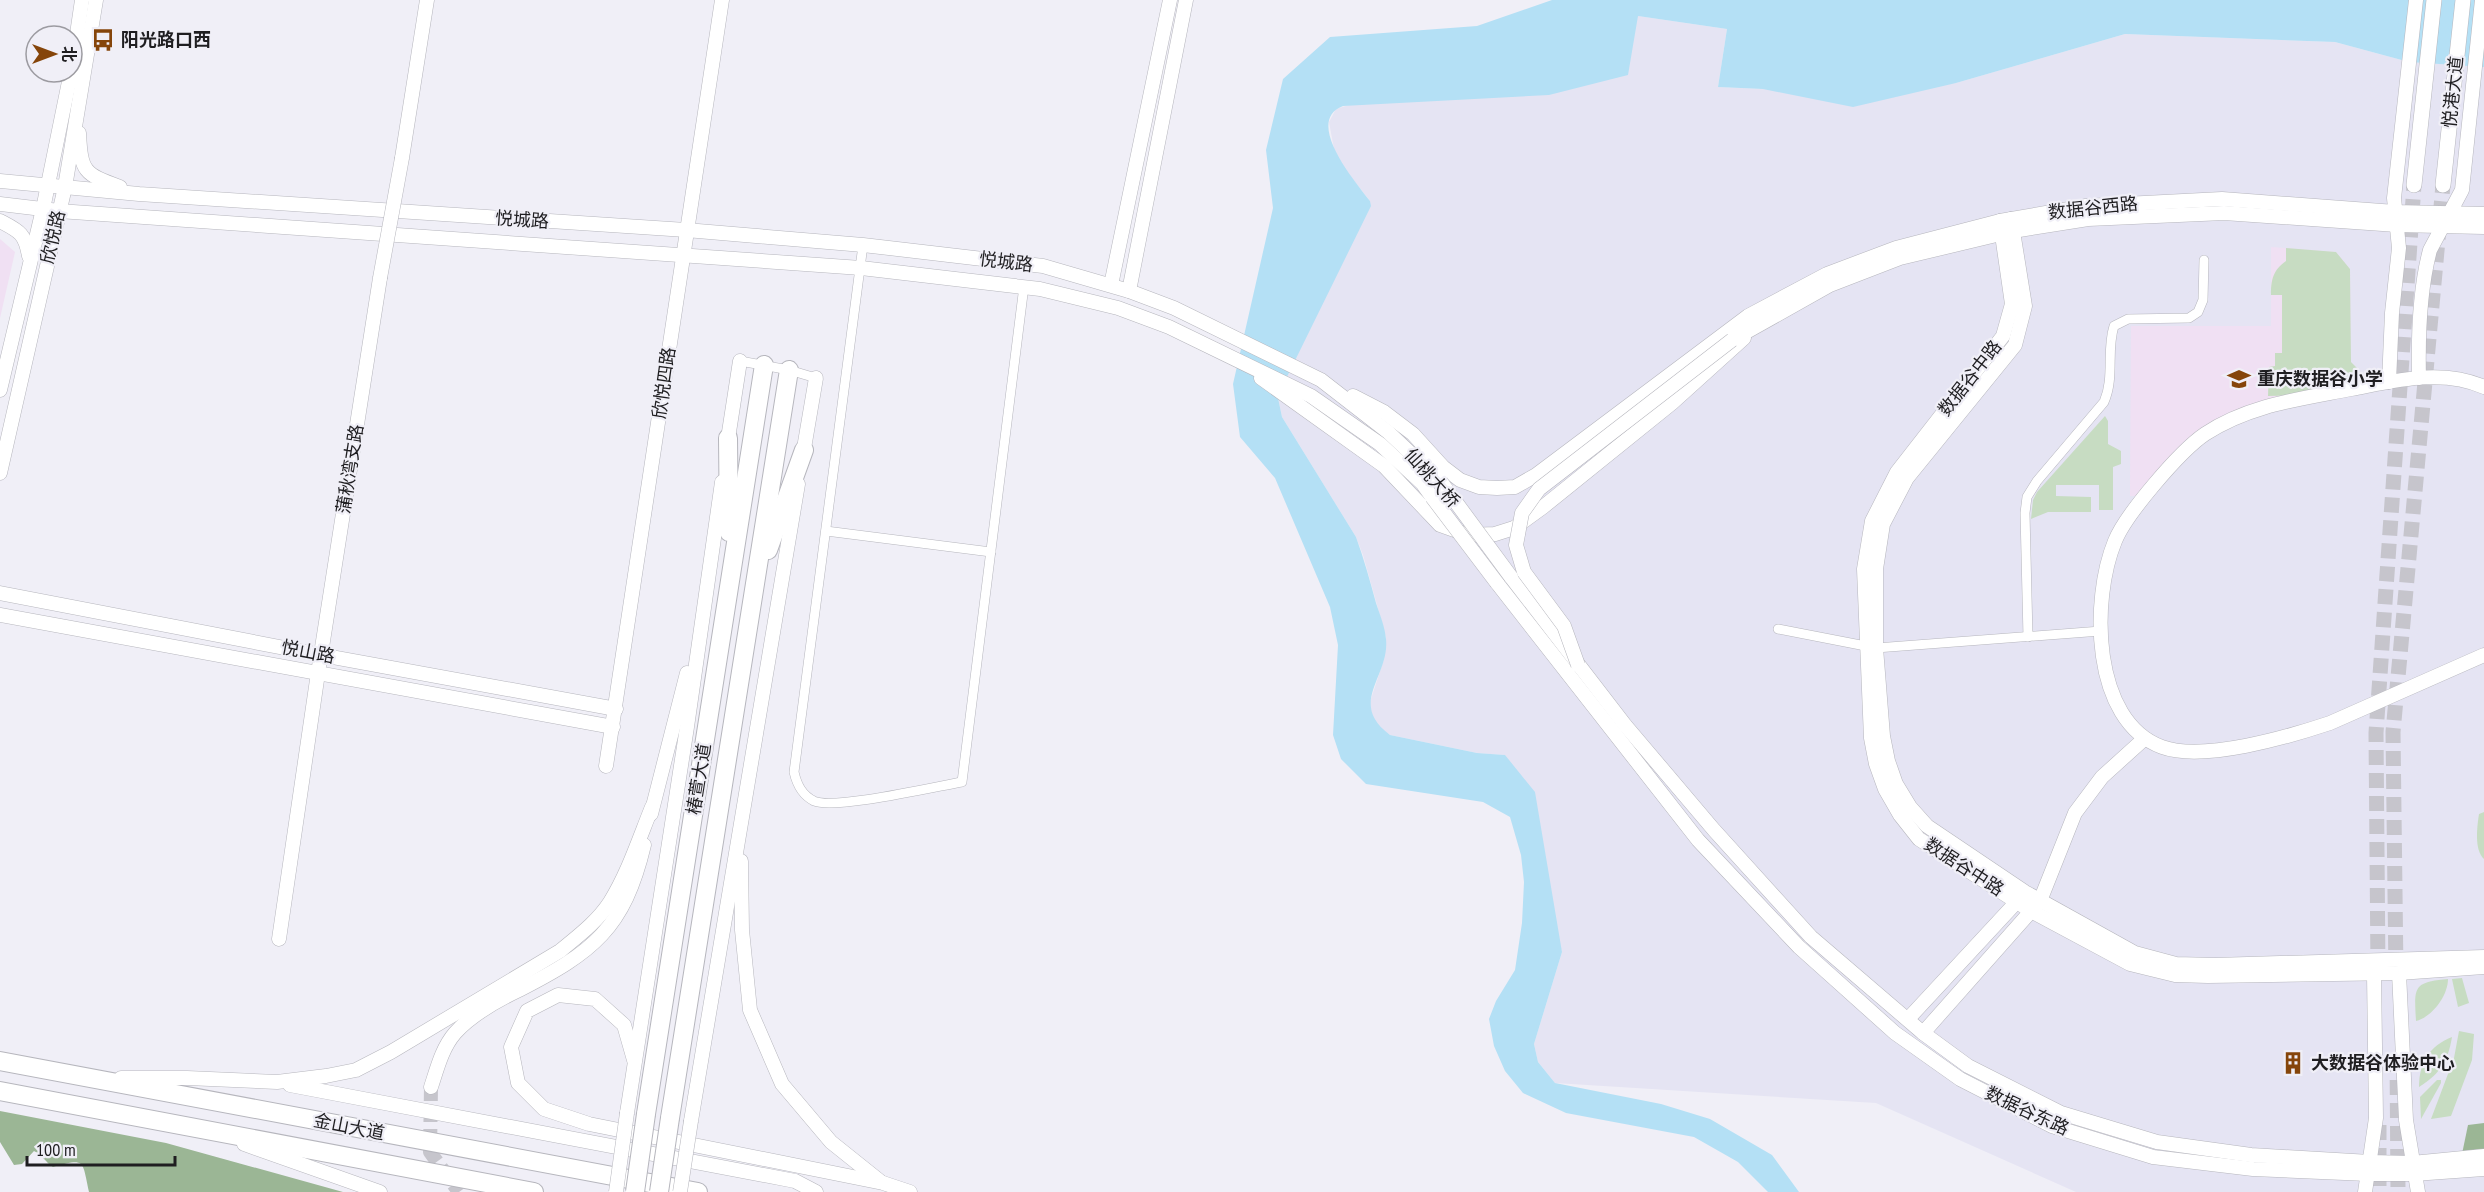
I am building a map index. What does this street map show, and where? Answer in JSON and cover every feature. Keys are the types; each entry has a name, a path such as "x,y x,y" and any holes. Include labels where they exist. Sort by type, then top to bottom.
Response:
{"highway":[{"name":"椿萱大道","path":"635,1192 764,365"},
{"name":"椿萱大道","path":"659,1192 789,370"},
{"path":"729,438 729,588"},
{"path":"753,591 804,450"},
{"name":"金山大道","path":"0,1061 698,1192"},
{"name":"金山大道","path":"0,1091 534,1192"}],"main road":[{"name":"欣悦路","path":"79,24 82,0"},
{"name":"欣悦路","path":"0,473 65,187 96,0"},
{"name":"蒲秋湾支路","path":"279,939 380,278 427,0"},
{"name":"欣悦四路","path":"606,766 722,0"},
{"path":"1111,285 1170,0"},
{"path":"1129,291 1186,0"},
{"path":"2389,382 2392,313 2399,263 2396,176 2416,0"},
{"name":"悦港大道","path":"2414,184 2433,0"},
{"name":"悦港大道","path":"2443,185 2463,0"},
{"path":"2419,378 2421,313 2427,260 2463,185 2482,0"},
{"name":"欣悦路","path":"0,390 43,209 69,84"},
{"path":"78,105 80,156 86,170 93,177 139,194"},
{"name":"悦城路","path":"0,181 139,194 686,230 863,245 1043,266"},
{"path":"2463,185 2468,200 2484,213"},
{"name":"悦城路","path":"0,204 59,211 861,268 1040,289"},
{"name":"数据谷西路","path":"1732,339 1748,316 1827,274 1896,248 2007,226 2088,219 2224,213 2396,218 2451,213 2484,213"},
{"name":"数据谷西路","path":"2396,218 2443,227 2484,227"},
{"path":"0,221 19,231 27,241 30,260"},
{"name":"数据谷西路","path":"1732,339 1830,285 1890,262 2007,226"},
{"name":"数据谷中路","path":"2007,226 2025,306 2015,345 1907,478 1883,524 1876,569 1871,648 1888,761 1896,784 1910,807 1927,826 2021,897 2130,964 2175,975 2374,974 2484,967"},
{"name":"仙桃大桥","path":"1043,266 1129,291 1213,326 1321,380 1388,432 1441,482 1625,725 1714,830"},
{"name":"仙桃大桥","path":"1040,289 1118,308 1169,327 1311,396 1380,444 1422,483 1562,669 1698,840"},
{"path":"1227,354 1384,466 1440,525 1468,534 1495,534 1514,528 1524,521 1672,403 1732,339"},
{"path":"1321,380 1384,412 1413,434 1443,467 1460,480 1479,487 1515,487 1536,475 1732,339"},
{"path":"1578,664 1564,626 1524,572 1516,545 1522,513 1539,489 1732,339"},
{"path":"616,1192 740,361"},
{"path":"2484,387 2471,381 2448,377 2389,382 2267,405 2235,417 2203,435 2184,452 2126,519 2107,565 2100,631 2109,687 2124,715 2144,739 2186,753 2208,753 2304,732 2330,723 2484,655"},
{"path":"680,1192 816,378"},
{"name":"悦山路","path":"0,593 321,655 616,708"},
{"name":"悦山路","path":"0,615 613,727"},
{"path":"431,1087 444,1050 455,1033 494,1002 572,961 601,937 623,908 637,873 702,616"},
{"path":"1923,1033 2035,906 2074,813 2102,777 2144,739"},
{"path":"277,1082 356,1070 391,1052 560,951 585,931 609,903 625,873 652,807"},
{"path":"740,827 742,930 750,1010 782,1084 831,1142 883,1184"},
{"name":"数据谷东路","path":"1714,830 1811,937 1923,1033 1968,1066 2061,1113 2157,1142 2369,1168"},
{"name":"数据谷东路","path":"1698,840 1799,947 1895,1033 1960,1079 2052,1126 2153,1157 2253,1169 2484,1169"},
{"path":"1908,1019 2021,897"},
{"name":"数据谷中路","path":"2035,906 2135,953 2176,964 2215,965 2484,957"},
{"path":"2400,973 2406,1120 2418,1192"},
{"path":"2365,1192 2376,1118 2374,974"},
{"path":"635,1064 624,1025 595,999 558,994 527,1011 511,1047 518,1083 544,1109 589,1124 883,1184 910,1192"},
{"path":"93,1079 187,1078 277,1082 795,1181 816,1192"},
{"path":"203,1130 380,1192"},
{"name":"数据谷东路","path":"2413,1168 2484,1156"}],"street":[{"path":"863,245 794,772 797,786 806,796 817,802 830,804 962,782 1024,286"},
{"path":"2028,637 2025,513 2027,497 2104,402 2110,388 2109,340 2114,326 2127,319 2189,318 2198,312 2203,300 2204,260"},
{"path":"740,361 789,370 816,378"},
{"path":"826,531 991,552"},
{"path":"1779,629 1871,648 2100,631"}],"shaded area":[{"path":"1638,16 1727,29 1718,87 1763,89 1956,83 2125,34 2335,42 2409,62 2484,67 2484,1192 2076,1192 1876,1103 1555,1083 1538,1062 1534,1044 1562,952 1505,755 1477,753 1390,735 1379,727 1371,714 1370,702 1384,659 1386,637 1363,555 1356,537 1282,417 1278,398 1370,201 1343,167 1334,149 1329,122 1336,109"},
{"path":"0,239 15,252 0,318"},
{"name":"重庆数据谷小学","path":"2271,247 2336,252 2350,269 2351,362 2357,368 2335,391 2233,413 2144,496 2130,496 2131,326 2271,326"}],"green space":[{"path":"2286,248 2336,252 2350,269 2351,362 2357,368 2336,391 2319,395 2268,396 2269,367 2275,366 2275,353 2282,353 2282,295 2271,295 2272,285 2276,272 2286,261"},
{"path":"2105,416 2108,421 2108,444 2121,451 2121,464 2113,467 2113,510 2099,510 2099,485 2056,485 2056,496 2091,497 2091,512 2048,512 2031,519 2033,500 2037,492"},
{"path":"2484,812 2484,859 2479,850 2477,838 2479,814"},
{"path":"2462,978 2469,1003 2458,1007 2452,979"},
{"path":"2448,979 2445,992 2438,1005 2428,1015 2416,1021 2415,1001 2418,988 2428,982"},
{"path":"2459,1031 2474,1034 2472,1060 2451,1116 2431,1119 2454,1058"},
{"path":"2452,1037 2442,1066 2419,1087 2421,1070 2427,1056 2437,1045"},
{"path":"2437,1080 2441,1080 2441,1083 2421,1119 2420,1097"},
{"path":"0,1111 166,1143 343,1192 89,1192 81,1164 72,1163 53,1167 34,1151 22,1164 14,1165 0,1142"},
{"path":"2484,1123 2484,1152 2462,1154 2468,1125"}],"water":[{"path":"1552,0 2484,0 2484,67 2409,62 2335,42 2125,34 1956,83 1853,107 1763,89 1718,87 1727,29 1638,16 1628,75 1549,95 1343,106 1332,114 1328,125 1330,138 1345,167 1370,201 1371,206 1278,398 1282,417 1356,537 1385,630 1386,653 1373,689 1372,712 1378,723 1390,735 1477,753 1505,755 1535,792 1562,952 1534,1044 1538,1062 1555,1083 1661,1104 1710,1119 1772,1155 1799,1192 1768,1192 1738,1162 1694,1137 1566,1113 1523,1093 1505,1071 1494,1046 1489,1019 1496,1001 1515,970 1522,923 1524,882 1521,855 1510,817 1483,802 1366,784 1341,759 1333,735 1338,645 1330,607 1275,478 1240,437 1233,384 1273,208 1266,150 1283,79 1330,37 1477,26"}],"tunnel":[{"path":"2378,972 2376,733 2414,185"},
{"path":"2396,973 2393,732 2443,185"},
{"path":"2397,1057 2398,1192"},
{"path":"431,1087 430,1152 459,1192"},
{"path":"2379,1125 2379,1192"}],"place":[{"name":"阳光路口西","path":"103,40"},
{"name":"重庆数据谷小学","path":"2239,379"},
{"name":"大数据谷体验中心","path":"2293,1063"}]}
